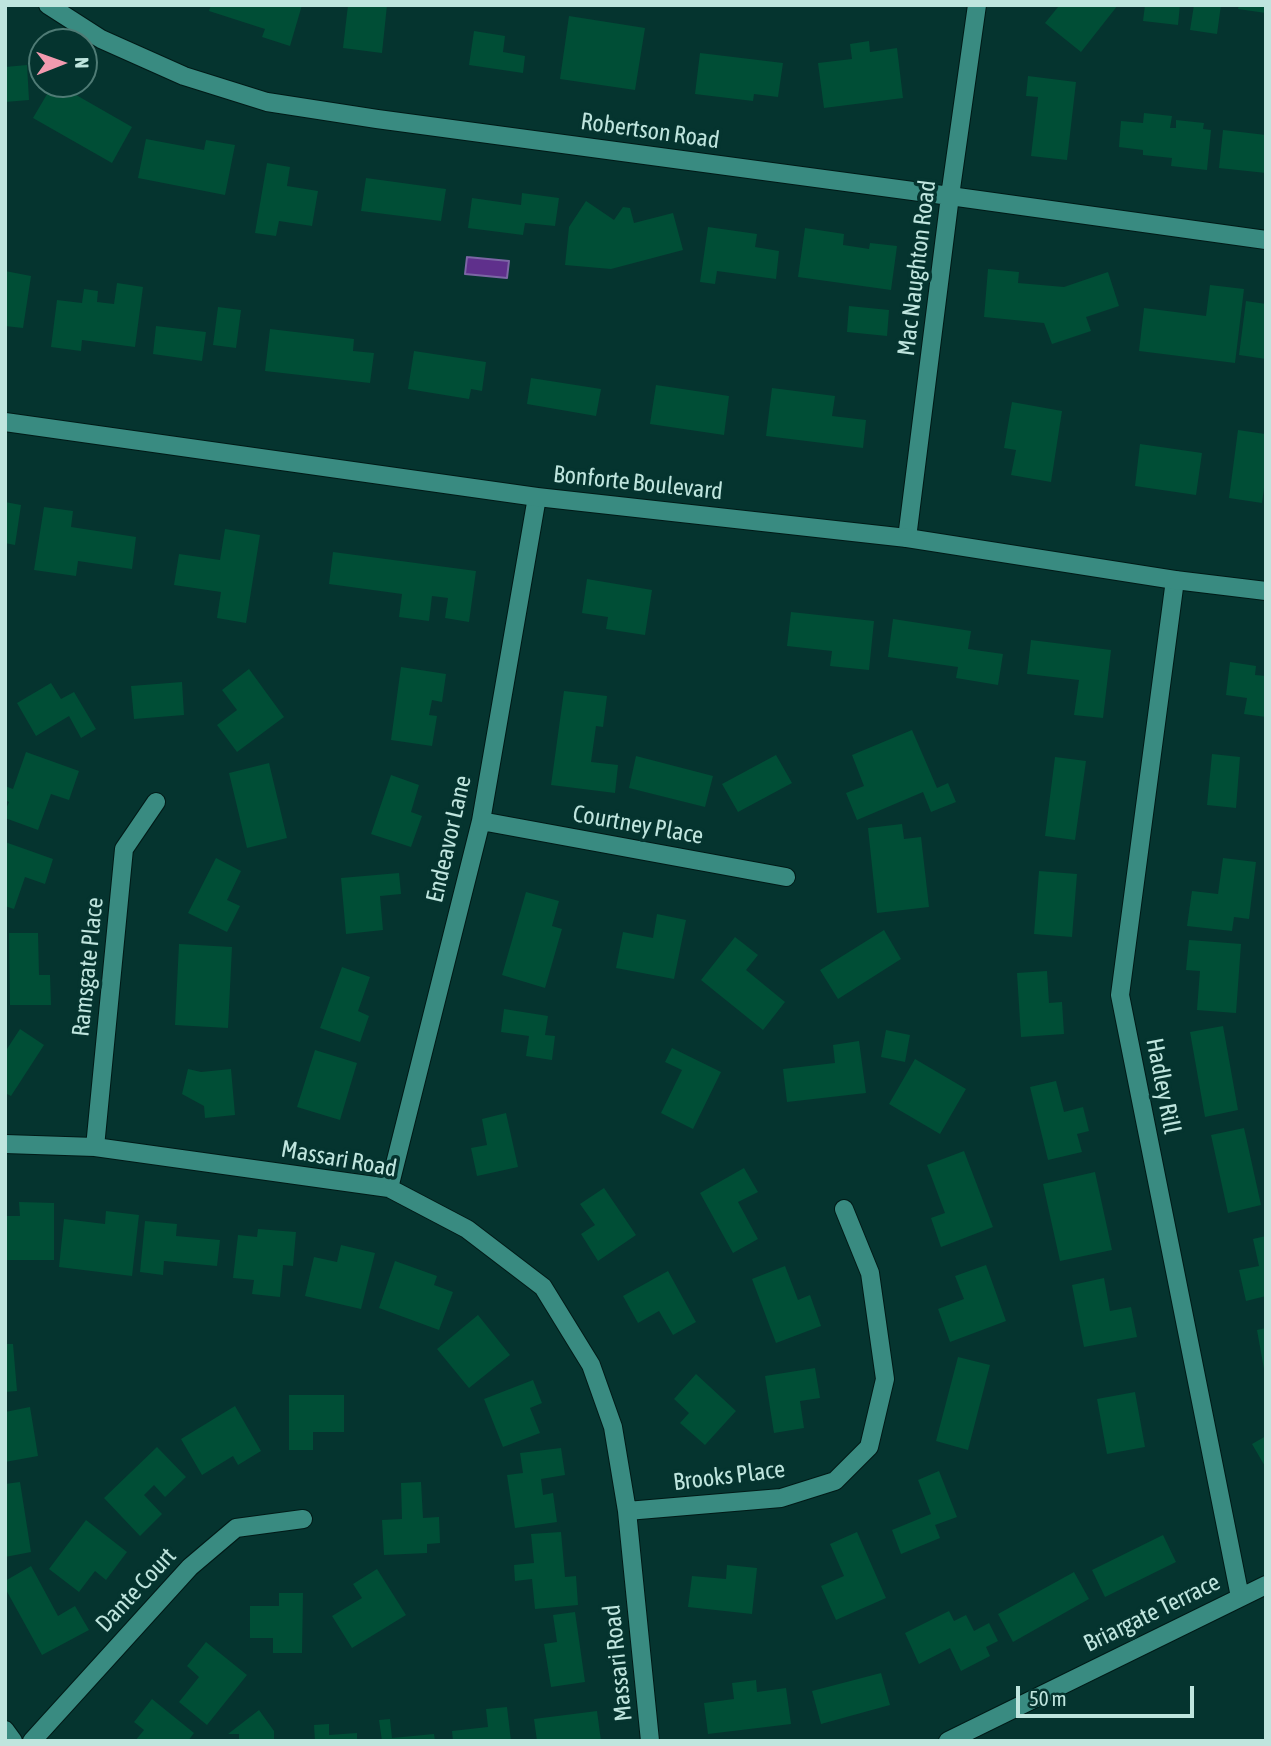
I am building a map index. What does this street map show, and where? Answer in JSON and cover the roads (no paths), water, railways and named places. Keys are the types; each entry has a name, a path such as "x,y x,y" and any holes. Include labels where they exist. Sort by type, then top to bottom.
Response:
{"street":[{"name":"Robertson Road","path":"48,5 101,39 184,76 267,102 1266,240"},
{"name":"Mac Naughton Road","path":"907,538 977,5"},
{"name":"Bonforte Boulevard","path":"5,422 537,497 907,538 1175,580 1266,591"},
{"name":"Endeavor Lane","path":"389,1188 481,821 537,497"},
{"name":"Hadley Rill","path":"1175,580 1120,995 1240,1597"},
{"name":"Ramsgate Place","path":"95,1147 124,849 156,802"},
{"name":"Courtney Place","path":"481,821 786,877"},
{"name":"Massari Road","path":"5,1144 95,1147 389,1188 467,1229 543,1287 591,1365 613,1427 627,1511 650,1741"},
{"name":"Brooks Place","path":"627,1511 781,1498 835,1481 869,1447 885,1379 870,1273 844,1209"},
{"name":"Dante Court","path":"32,1741 190,1567 236,1528 303,1519"},
{"name":"Briargate Terrace","path":"948,1741 1266,1585"},
{"path":"5,1730 13,1741"}]}
